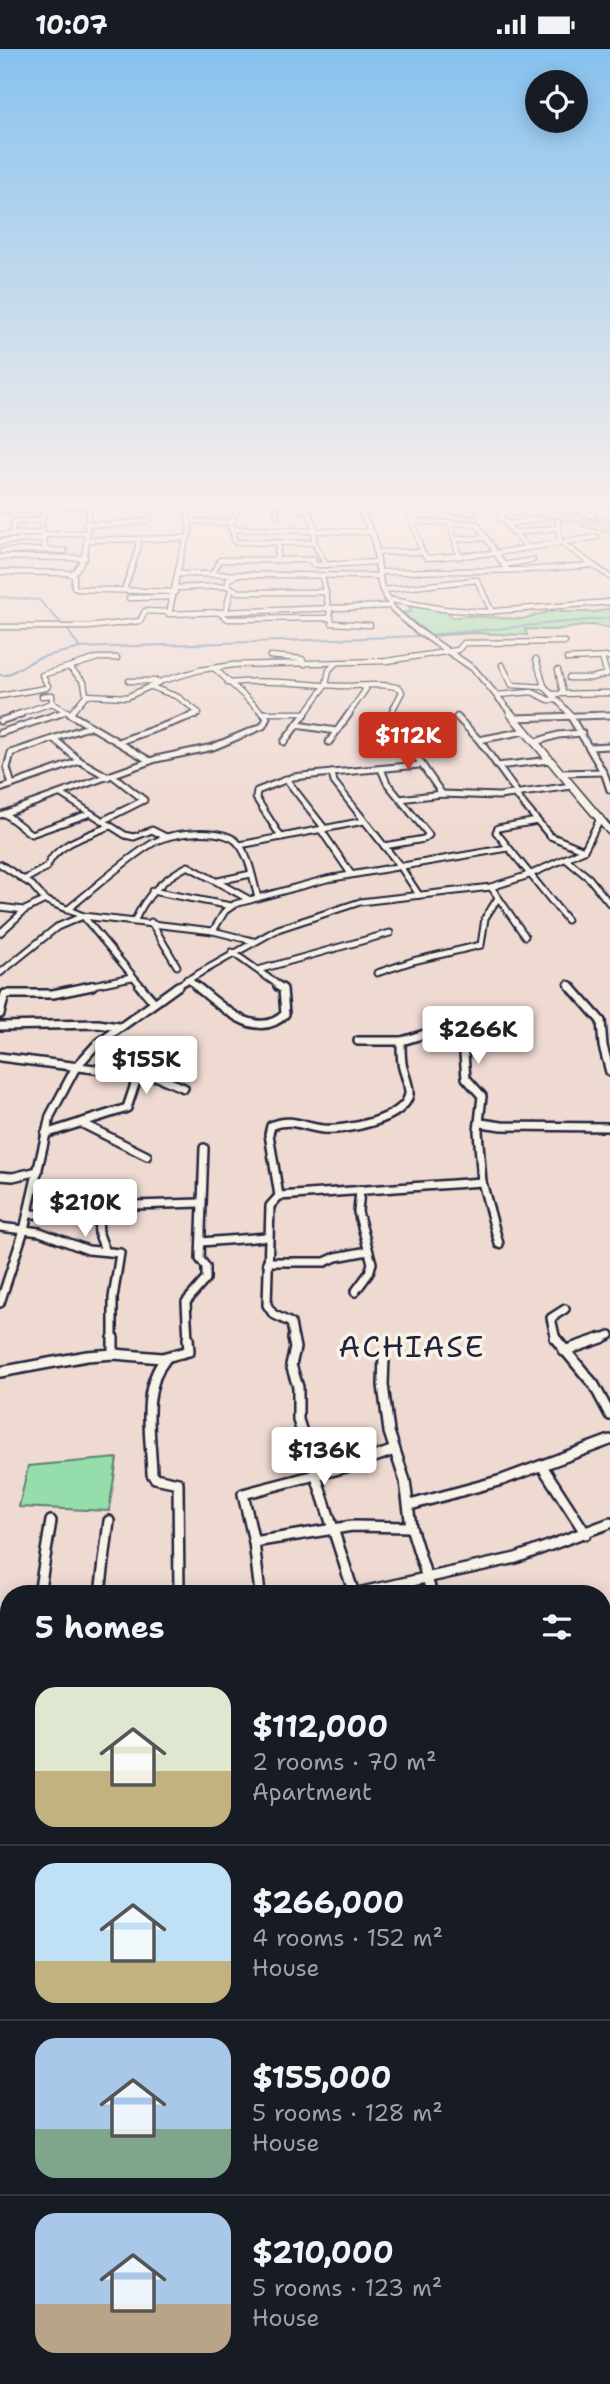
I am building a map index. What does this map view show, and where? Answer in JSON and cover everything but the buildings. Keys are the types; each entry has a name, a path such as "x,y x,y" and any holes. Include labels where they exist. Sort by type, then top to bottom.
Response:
{"main road":[{"path":"399,613 416,629 452,651 474,669 609,828"}],"street":[{"path":"0,627 53,629 126,623 140,621 142,613"},
{"path":"172,613 205,613"},
{"path":"220,613 231,619 329,618 336,625 370,625"},
{"path":"329,618 330,613"},
{"path":"0,733 69,712 86,695 127,697 162,681 214,668 406,659 460,649 464,643 565,642"},
{"path":"270,656 302,659 304,664"},
{"path":"567,659 610,657"},
{"path":"0,696 46,688 48,686 42,674 98,658 117,658"},
{"path":"569,678 605,675 608,673 607,666 602,658"},
{"path":"536,659 545,687 571,715 610,790"},
{"path":"284,742 326,685 330,668 338,663"},
{"path":"502,665 512,685 545,687"},
{"path":"70,668 84,682 86,695"},
{"path":"3,815 150,761 213,747 263,726 267,719 264,713 214,668"},
{"path":"558,670 563,694"},
{"path":"228,683 255,680 400,688 402,694 392,711"},
{"path":"129,681 162,681"},
{"path":"121,741 199,713 178,698 149,686"},
{"path":"329,742 366,689 362,686"},
{"path":"497,695 530,692 556,700"},
{"path":"552,694 610,693"},
{"path":"42,696 52,695 52,703"},
{"path":"1,718 12,717 52,703 121,741 150,761"},
{"path":"264,713 306,713"},
{"path":"598,715 610,723"},
{"path":"514,718 610,715"},
{"path":"12,717 24,725"},
{"path":"457,717 479,740 537,821 556,840 584,850"},
{"path":"297,725 336,731"},
{"path":"12,785 7,768 10,753 91,726"},
{"path":"479,740 525,731"},
{"path":"535,742 558,735 582,733"},
{"path":"412,734 413,749 419,765 442,794"},
{"path":"377,737 384,750 413,749"},
{"path":"54,739 80,761 110,776 144,800 102,821"},
{"path":"590,747 610,746"},
{"path":"497,766 550,760"},
{"path":"0,789 80,761"},
{"path":"281,837 256,794 263,788 286,779 419,765"},
{"path":"381,769 387,783 427,832 428,837 384,846"},
{"path":"562,773 603,772"},
{"path":"332,773 334,782 400,866 419,895"},
{"path":"286,779 323,829 351,874"},
{"path":"400,799 442,794 487,797 572,786"},
{"path":"61,794 88,814 130,837 152,830 166,837"},
{"path":"3,815 32,834 88,814"},
{"path":"0,1303 29,1214 45,1134 55,1103 76,1067 96,1045 153,1001 187,979 232,952 305,918 360,902 491,887 528,875 568,860 584,850 600,819"},
{"path":"240,845 364,821"},
{"path":"537,821 496,830 528,875 567,920"},
{"path":"24,880 47,867 48,860 56,852 110,826"},
{"path":"66,910 137,854 166,837 219,831 230,835 240,845 258,898"},
{"path":"152,891 231,906 351,874 508,848"},
{"path":"568,860 610,904"},
{"path":"0,864 24,880 46,900 83,916 213,931 254,941"},
{"path":"135,920 141,904 152,891 188,866 250,900"},
{"path":"218,881 251,874"},
{"path":"491,887 526,936"},
{"path":"377,974 413,961 479,947 485,918 498,898"},
{"path":"0,933 25,910 46,900"},
{"path":"213,931 231,906"},
{"path":"0,907 25,910"},
{"path":"0,973 57,927 83,916"},
{"path":"83,916 153,1001"},
{"path":"151,922 177,966"},
{"path":"258,970 390,933"},
{"path":"187,979 222,1003 242,1021 265,1024 278,1021 285,1014 285,992 232,952"},
{"path":"0,1014 3,993 53,994 132,977"},
{"path":"568,984 601,1021 610,1072"},
{"path":"0,1025 98,1024 119,1027"},
{"path":"358,1041 401,1041 438,1028 453,1027 462,1030 466,1078 482,1096 478,1159 499,1244"},
{"path":"279,1196 269,1135 271,1126 284,1121 296,1121 317,1128 335,1129 372,1123 394,1116 409,1094 402,1064 401,1041"},
{"path":"0,1058 158,1077 184,1088"},
{"path":"45,1134 127,1108 138,1075"},
{"path":"81,1123 147,1156"},
{"path":"481,1123 550,1128 610,1127"},
{"path":"0,1372 113,1354 166,1358 183,1355 189,1350 186,1302 206,1279 206,1267 200,1259 204,1148"},
{"path":"0,1176 13,1177 38,1171"},
{"path":"350,1585 298,1420 298,1387 291,1365 295,1348 290,1323 274,1314 267,1304 270,1206 279,1196 482,1182"},
{"path":"355,1291 369,1273 372,1263 358,1212 359,1190"},
{"path":"29,1214 98,1216 134,1205 200,1203"},
{"path":"98,1216 99,1234 105,1250"},
{"path":"0,1227 52,1236 82,1248 121,1255 114,1298 113,1354"},
{"path":"201,1242 267,1237"},
{"path":"267,1262 315,1263 369,1251"},
{"path":"565,1309 551,1318 550,1327 564,1351 594,1385 610,1415"},
{"path":"564,1351 610,1335"},
{"path":"384,1357 383,1385 394,1450 410,1506 411,1527 429,1585"},
{"path":"166,1358 157,1369 149,1391 152,1474 155,1478 178,1483 179,1585"},
{"path":"410,1506 542,1466 610,1440"},
{"path":"259,1585 254,1542 243,1494 394,1450"},
{"path":"542,1466 586,1534"},
{"path":"40,1585 51,1521"},
{"path":"101,1585 109,1521"},
{"path":"397,1585 510,1562 610,1523"},
{"path":"254,1542 333,1527 370,1524 411,1527"}],"green space":[{"path":"402,613 449,613 452,618 466,616 522,619 544,613 610,613 610,628 592,625 553,630 525,629 527,635 472,633 431,636"},
{"path":"117,1458 109,1511 19,1507 28,1466"}],"waterway":[{"path":"51,613 63,625"},
{"path":"429,635 610,618"},
{"path":"67,629 79,647"},
{"path":"0,675 7,675 38,658 80,648 420,636"}],"district":[{"name":"ACHIASE","path":"412,1346"}]}
